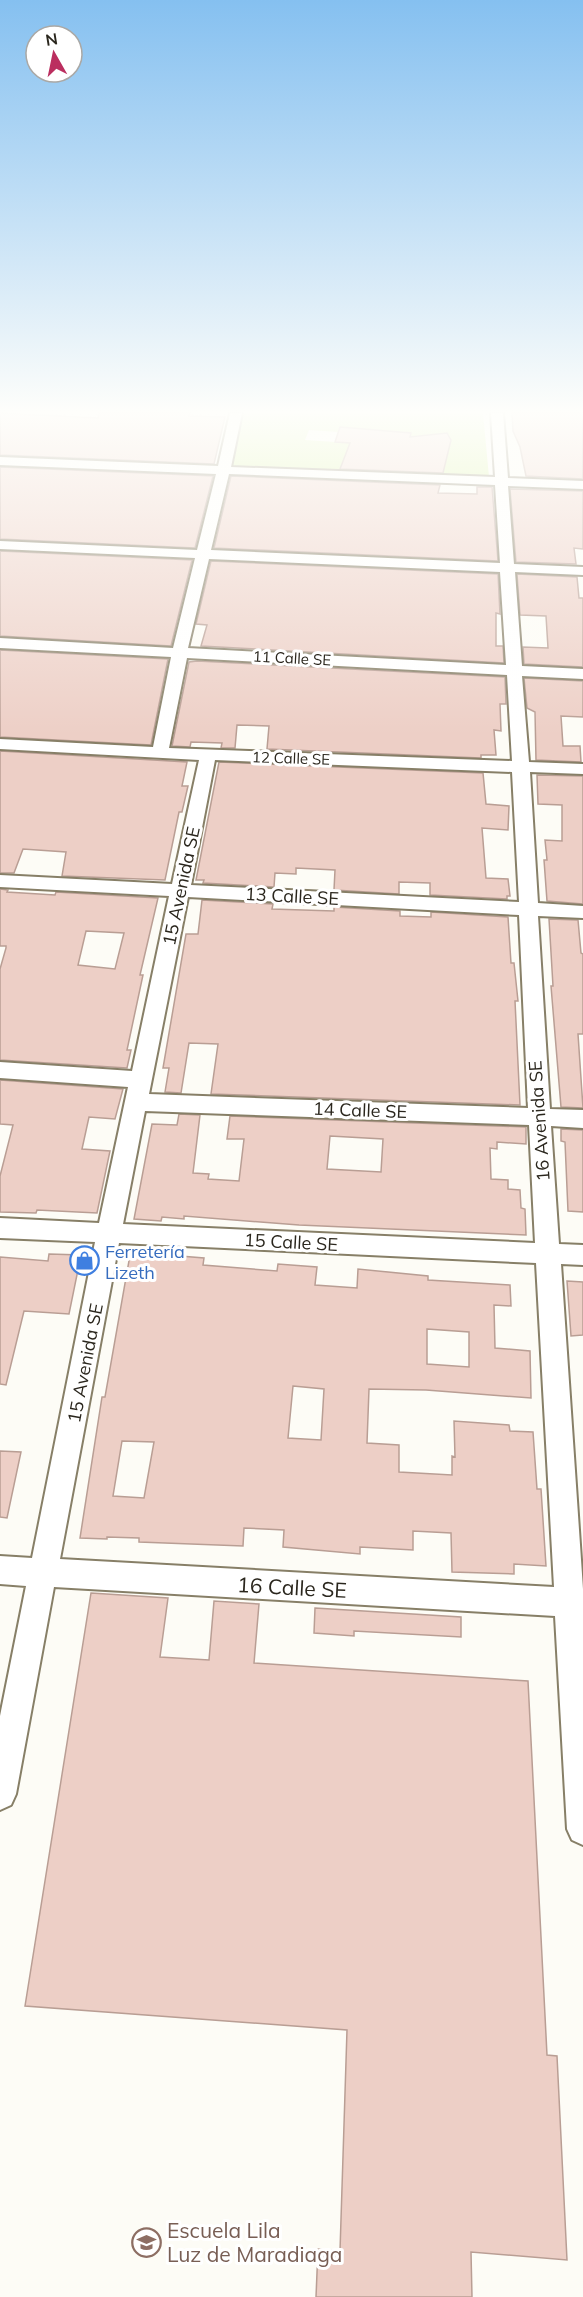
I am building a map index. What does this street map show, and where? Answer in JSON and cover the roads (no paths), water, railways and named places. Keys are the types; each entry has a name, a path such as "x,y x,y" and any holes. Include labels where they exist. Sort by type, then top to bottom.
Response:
{"street":[{"path":"160,753 190,600 211,520"},
{"name":"16 Avenida SE","path":"504,520 548,1254 576,1603 583,1830"},
{"path":"0,545 583,571"},
{"name":"11 Calle SE","path":"0,643 583,674"},
{"name":"12 Calle SE","path":"0,744 160,753 583,769"},
{"name":"15 Avenida SE","path":"0,1794 109,1233 208,755"},
{"name":"13 Calle SE","path":"0,880 583,912"},
{"path":"0,1070 141,1080"},
{"name":"14 Calle SE","path":"136,1102 583,1119"},
{"name":"15 Calle SE","path":"0,1228 583,1255"},
{"name":"16 Calle SE","path":"0,1570 576,1603"}],"place":[{"name":"Ferretería Lizeth","path":"84,1261"},
{"name":"Escuela Lila Luz de Maradiaga","path":"146,2242"}]}
